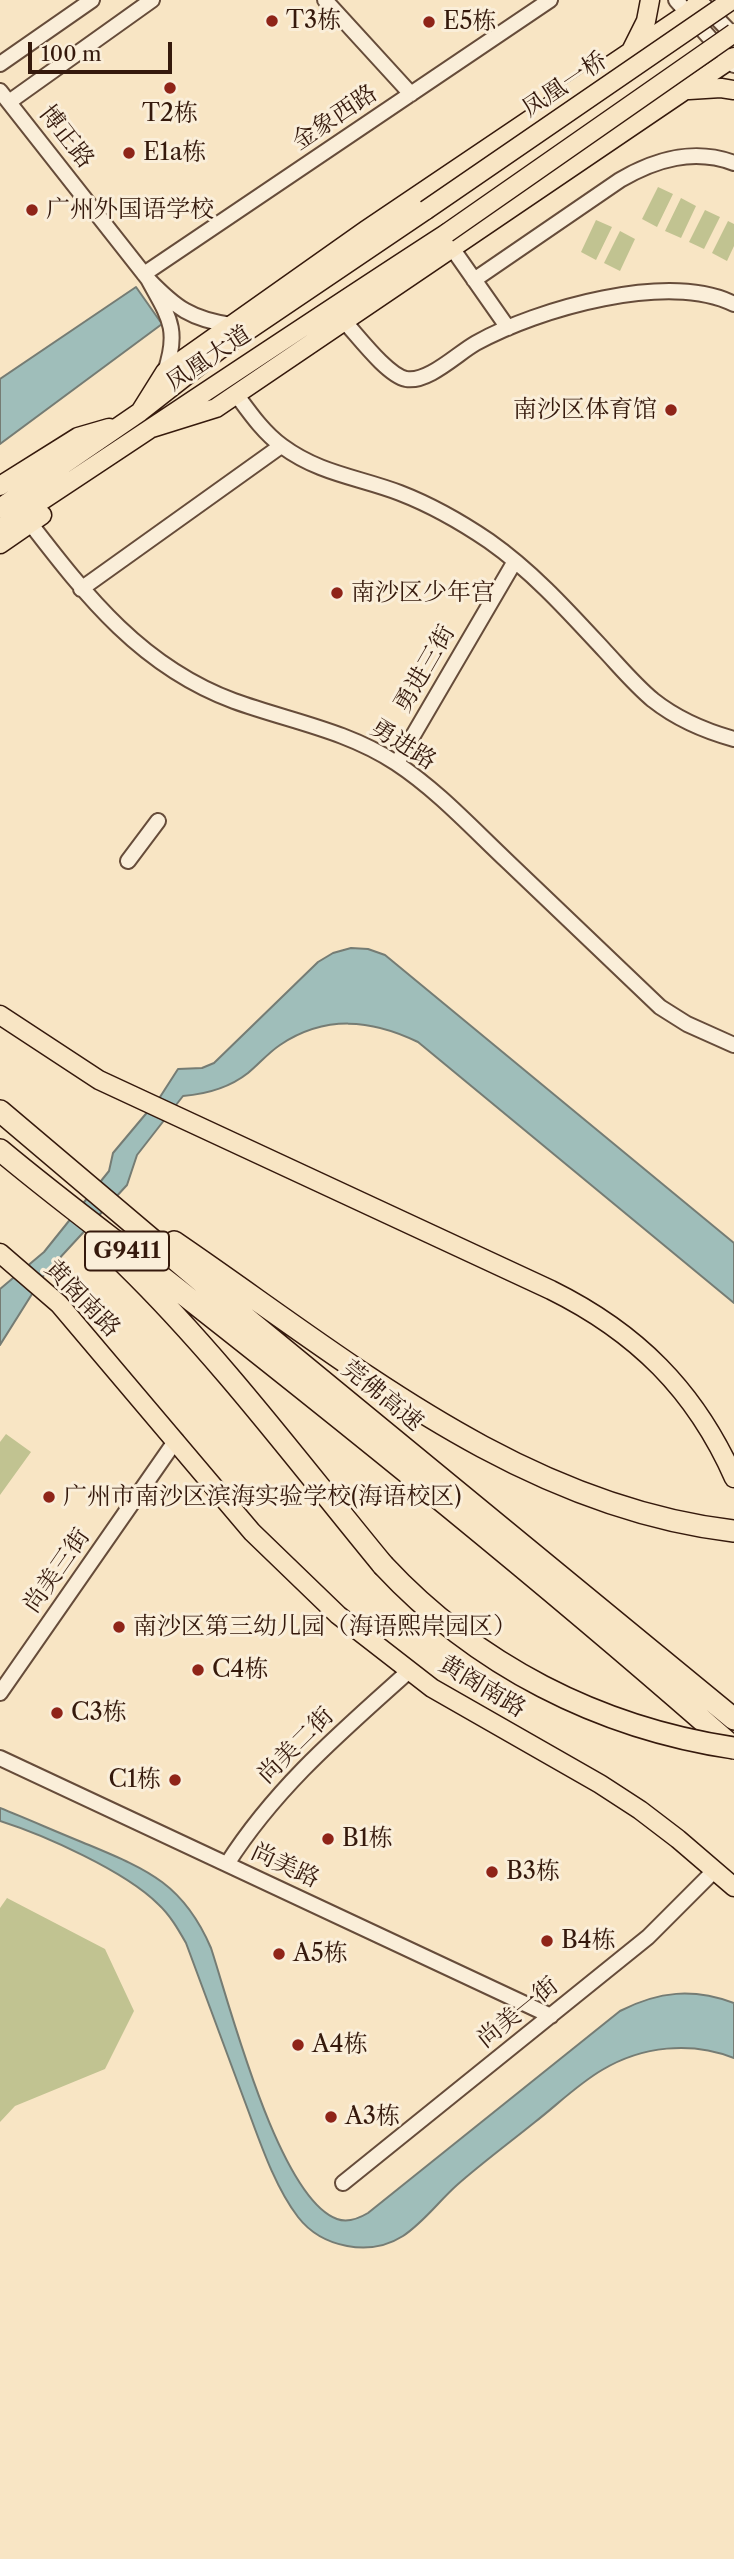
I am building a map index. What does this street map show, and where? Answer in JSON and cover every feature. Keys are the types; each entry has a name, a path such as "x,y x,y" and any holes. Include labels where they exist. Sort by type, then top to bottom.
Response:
{"highway":[{"path":"0,1111 97,1190 193,1289 383,1565 409,1593 478,1648 544,1688 579,1705 671,1736 731,1745"},
{"name":"G9411","path":"0,1150 67,1206 193,1289"},
{"path":"193,1289 399,1398 500,1455 582,1492 668,1520 734,1531"},
{"name":"莞佛高速","path":"193,1289 734,1719"},
{"name":"莞佛高速","path":"193,1289 731,1745"}],"main road":[{"path":"631,51 642,32 650,0"},
{"name":"凤凰一桥","path":"426,210 732,0"},
{"path":"140,412 165,372 378,222 631,51 691,4"},
{"path":"152,428 216,408 344,321 449,240 734,34"},
{"path":"449,240 732,61"},
{"path":"682,92 701,88 734,90"},
{"name":"凤凰大道","path":"0,508 140,412 219,350 426,210"},
{"name":"凤凰大道","path":"0,528 259,354 449,240"},
{"path":"0,486 78,437 122,424"},
{"path":"0,544 108,471 133,440"},
{"path":"1,1017 99,1080 582,1305 638,1345 673,1380 705,1424 734,1478"},
{"name":"黄阁南路","path":"0,1253 59,1304 252,1532 338,1615 432,1688 600,1784 640,1810 734,1887"}],"street":[{"path":"0,64 92,0"},
{"path":"4,96 152,0"},
{"path":"325,0 411,94"},
{"name":"金象西路","path":"146,276 551,0"},
{"path":"691,4 734,34"},
{"path":"691,4 732,61"},
{"name":"博正路","path":"4,96 146,276"},
{"path":"474,280 642,167 681,156 714,157 734,163"},
{"path":"449,240 508,328"},
{"path":"146,276 163,294 195,318 231,325"},
{"path":"146,276 170,320 173,339 165,372"},
{"path":"344,321 394,374 406,379 424,377 477,343 508,328 601,299 663,290 694,293 734,304"},
{"path":"236,394 260,426 281,446 320,468 400,493 478,534 550,592 654,701 694,726 734,739"},
{"path":"81,589 281,446"},
{"name":"勇进路","path":"30,523 81,589 113,624 149,654 188,679 231,700 338,733 397,764 440,797 660,1007 687,1024 734,1045"},
{"name":"勇进三街","path":"397,764 514,561"},
{"path":"128,861 159,821"},
{"name":"尚美三街","path":"0,1693 176,1440"},
{"name":"尚美二街","path":"227,1864 253,1825 284,1788 317,1754 409,1671"},
{"name":"尚美路","path":"0,1758 551,2016"},
{"name":"尚美一街","path":"343,2183 648,1937 715,1870"}],"green space":[{"path":"658,187 673,194 657,227 642,219"},
{"path":"681,198 696,206 681,238 665,231"},
{"path":"705,210 720,217 704,249 689,242"},
{"path":"596,220 612,227 596,260 581,252"},
{"path":"728,221 734,224 734,246 727,261 712,253"},
{"path":"620,231 635,239 620,271 604,263"},
{"path":"6,1434 31,1452 0,1495 0,1442"},
{"path":"7,1898 105,1949 134,2011 105,2069 15,2106 0,2122 0,1908"}],"water":[{"path":"136,287 162,324 0,444 0,379"},
{"path":"351,948 368,949 385,955 734,1243 734,1303 418,1042 383,1029 348,1024 331,1025 297,1035 276,1048 233,1083 209,1092 183,1096 137,1155 127,1185 44,1275 0,1345 0,1289 44,1252 109,1171 113,1153 160,1097 178,1069 202,1068 214,1063 318,962 333,953"},
{"path":"0,1808 147,1872 176,1894 189,1909 211,1948 244,2054 277,2139 296,2176 316,2204 337,2219 353,2220 368,2213 620,2011 634,2004 676,1994 704,1995 734,2003 734,2058 701,2049 684,2048 650,2051 617,2062 584,2082 476,2169 403,2236 376,2246 347,2246 333,2242 308,2228 298,2217 274,2177 186,1943 170,1917 144,1892 105,1867 39,1835 0,1821"}],"place":[{"name":"T3栋","path":"272,21"},
{"name":"E5栋","path":"429,22"},
{"name":"T2栋","path":"170,88"},
{"name":"E1a栋","path":"129,153"},
{"name":"广州外国语学校","path":"32,210"},
{"name":"南沙区体育馆","path":"671,410"},
{"name":"南沙区少年宫","path":"337,593"},
{"name":"广州市南沙区滨海实验学校(海语校区)","path":"49,1497"},
{"name":"南沙区第三幼儿园（海语熙岸园区）","path":"119,1627"},
{"name":"C4栋","path":"198,1670"},
{"name":"C3栋","path":"57,1713"},
{"name":"C1栋","path":"175,1780"},
{"name":"B1栋","path":"328,1839"},
{"name":"B3栋","path":"492,1872"},
{"name":"B4栋","path":"547,1941"},
{"name":"A5栋","path":"279,1954"},
{"name":"A4栋","path":"298,2045"},
{"name":"A3栋","path":"331,2117"}]}
